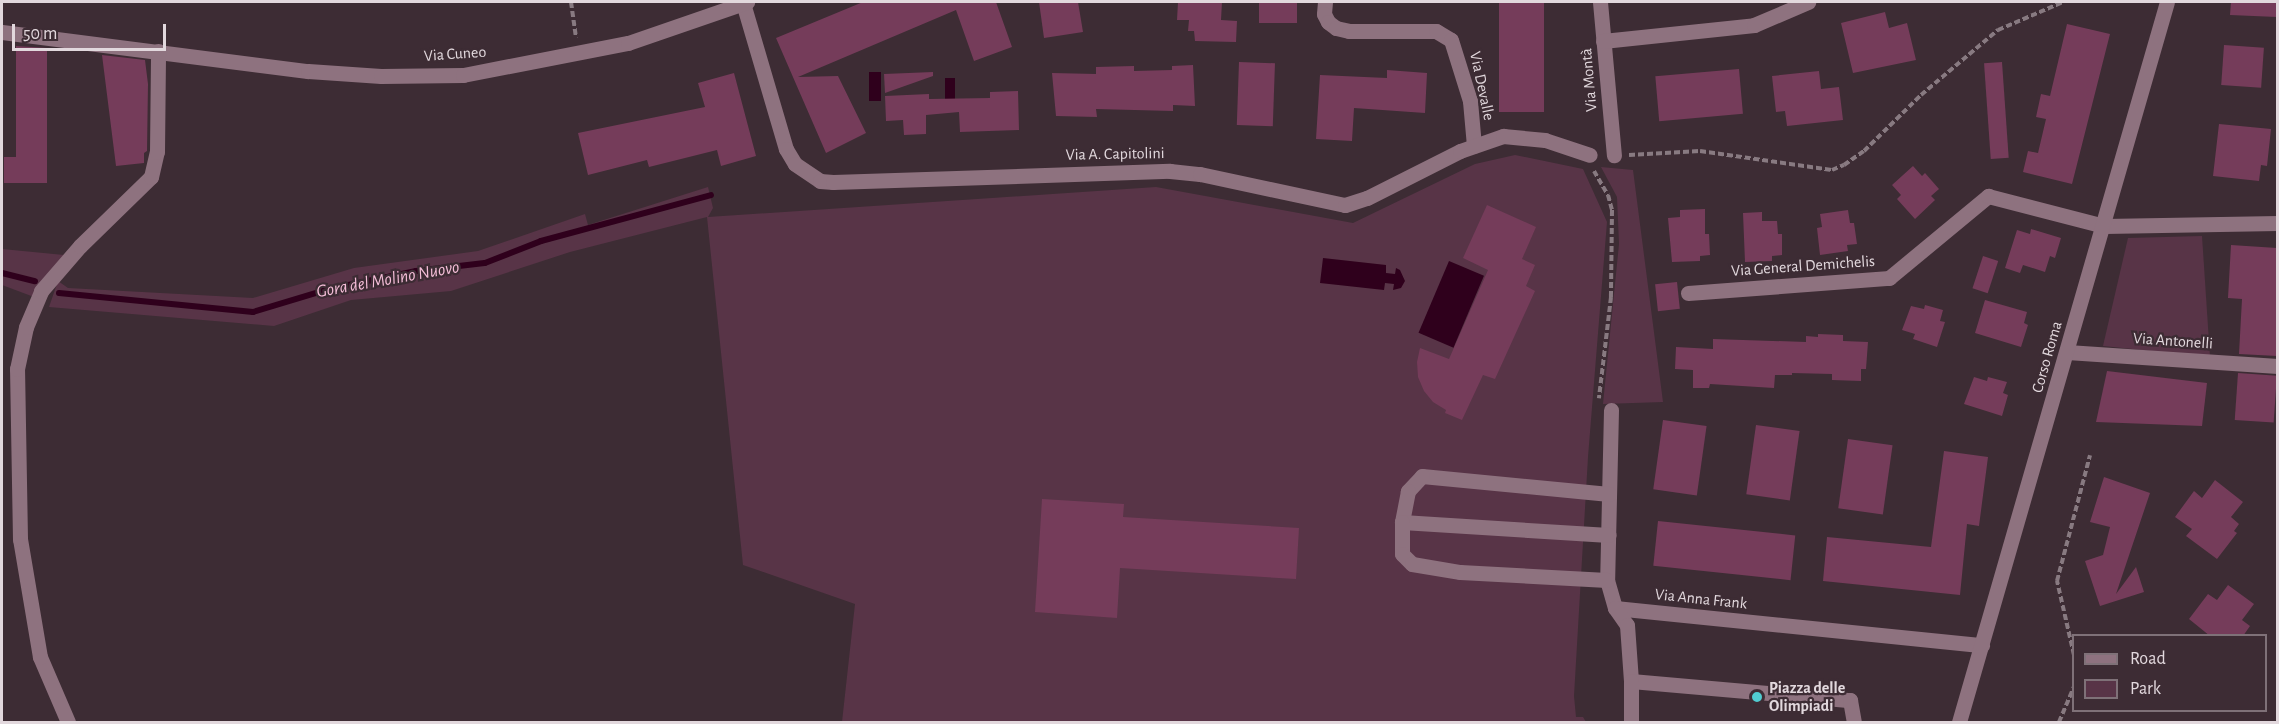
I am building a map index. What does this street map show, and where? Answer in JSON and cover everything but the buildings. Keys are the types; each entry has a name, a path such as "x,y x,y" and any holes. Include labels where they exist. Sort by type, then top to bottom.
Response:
{"street":[{"name":"Via A. Capitolini","path":"745,2 786,149 795,164 820,181 1170,171 1200,174 1345,205 1367,198 1474,146 1503,136 1524,136 1591,161"},
{"name":"Via Cuneo","path":"2,32 308,70 381,76 463,75 628,43 745,2"},
{"name":"Via Devalle","path":"1325,2 1324,14 1328,22 1336,28 1349,31 1436,31 1451,40 1470,101 1474,146"},
{"name":"Via Montà","path":"1600,2 1614,155"},
{"path":"1603,41 1754,25 1808,2"},
{"name":"Corso Roma","path":"1959,723 2167,2"},
{"path":"68,723 40,657 20,538 16,369 26,327 41,291 80,246 150,177 157,152 158,51"},
{"name":"Via General Demichelis","path":"1688,292 1889,278 1988,196 2104,226"},
{"path":"2104,226 2277,223"},
{"name":"Via Antonelli","path":"2067,352 2277,366"},
{"path":"1604,409 1609,494 1607,580 1615,608 1627,625 1630,723"},
{"path":"1607,580 1460,572 1412,564 1402,554 1402,522 1408,491 1422,476 1609,494"},
{"path":"1402,522 1609,535"},
{"name":"Via Anna Frank","path":"1615,608 1982,645"},
{"path":"1630,681 1850,700 1854,723"}],"path":[{"path":"571,2 577,43 583,41"},
{"path":"1614,155 1700,151 1832,170 1844,165 1864,151 1921,95 1998,30 2063,2"},
{"path":"1591,161 1612,210 1611,297 1604,409"},
{"path":"2072,651 2056,581 2090,455"},
{"path":"2059,723 2072,689"}],"green space":[{"path":"1515,155 1583,169 1607,222 1588,457 1574,696 1576,717 1583,717 1586,722 842,722 855,604 743,565 707,217 570,252 451,291 351,300 274,326 49,307 58,281 68,288 253,298 354,268 478,251 585,214 588,225 708,187 713,208 708,217 1156,187 1353,223 1475,164"},
{"path":"1601,167 1633,170 1663,402 1603,404 1619,244 1617,197"},
{"path":"2202,236 2210,357 2103,346 2128,238"},
{"path":"2,249 64,255 34,297 2,285"}],"shaded area":[{"path":"869,72 881,72 881,101 869,101"},
{"path":"945,78 955,78 955,108 945,108"},
{"path":"1323,258 1386,265 1386,273 1395,274 1396,268 1400,270 1405,281 1401,288 1393,290 1394,284 1385,283 1384,290 1320,283"},
{"path":"1449,261 1484,276 1454,348 1419,333"}],"waterway":[{"name":"Gora del Molino Nuovo","path":"59,293 253,312 329,289 416,271 485,263 541,241 711,195"},
{"name":"Gora del Molino Nuovo","path":"2,273 35,281"}],"place":[{"name":"Piazza delle Olimpiadi","path":"1757,697"}]}
